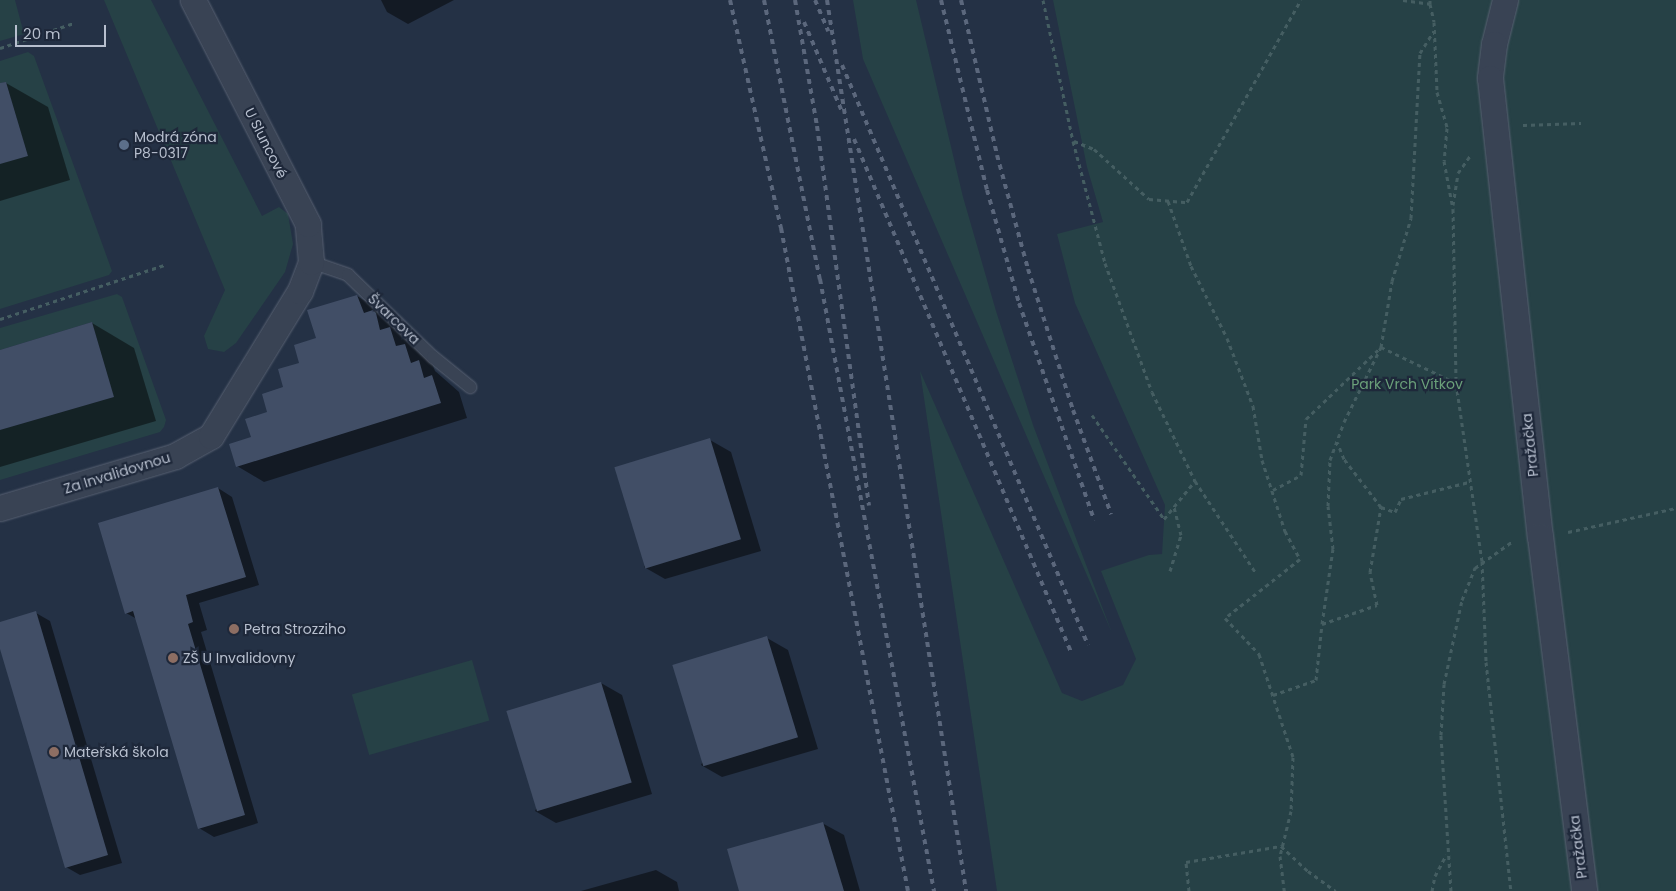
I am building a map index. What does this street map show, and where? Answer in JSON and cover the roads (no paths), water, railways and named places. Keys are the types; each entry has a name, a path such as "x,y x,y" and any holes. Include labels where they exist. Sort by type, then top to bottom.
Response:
{"street":[{"name":"U Sluncové","path":"193,0 308,224 311,262 300,291"},
{"name":"Pražačka","path":"1505,0 1494,44 1490,78 1540,536 1584,891"},
{"name":"Za Invalidovnou","path":"0,508 175,456 211,436 300,291"}],"lane":[{"name":"Švarcova","path":"311,262 348,275 433,357 470,387"}],"railway":[{"path":"730,0 781,228 908,891"},
{"path":"764,0 820,279 934,891"},
{"path":"795,0 817,126 869,505"},
{"path":"815,0 828,31"},
{"path":"827,0 966,891"},
{"path":"941,0 987,190 1019,303 1094,520"},
{"path":"961,0 997,155 1028,269 1073,410 1111,514"},
{"path":"804,22 841,109"},
{"path":"842,65 1088,645"},
{"path":"854,139 1071,652"}],"place":[{"name":"Modrá zóna P8-0317","path":"124,145"},
{"name":"Petra Strozziho","path":"234,629"},
{"name":"ZŠ U Invalidovny","path":"173,658"},
{"name":"Mateřská škola","path":"54,752"}],"park label":[{"name":"Park Vrch Vítkov","path":"1407,384"}]}
